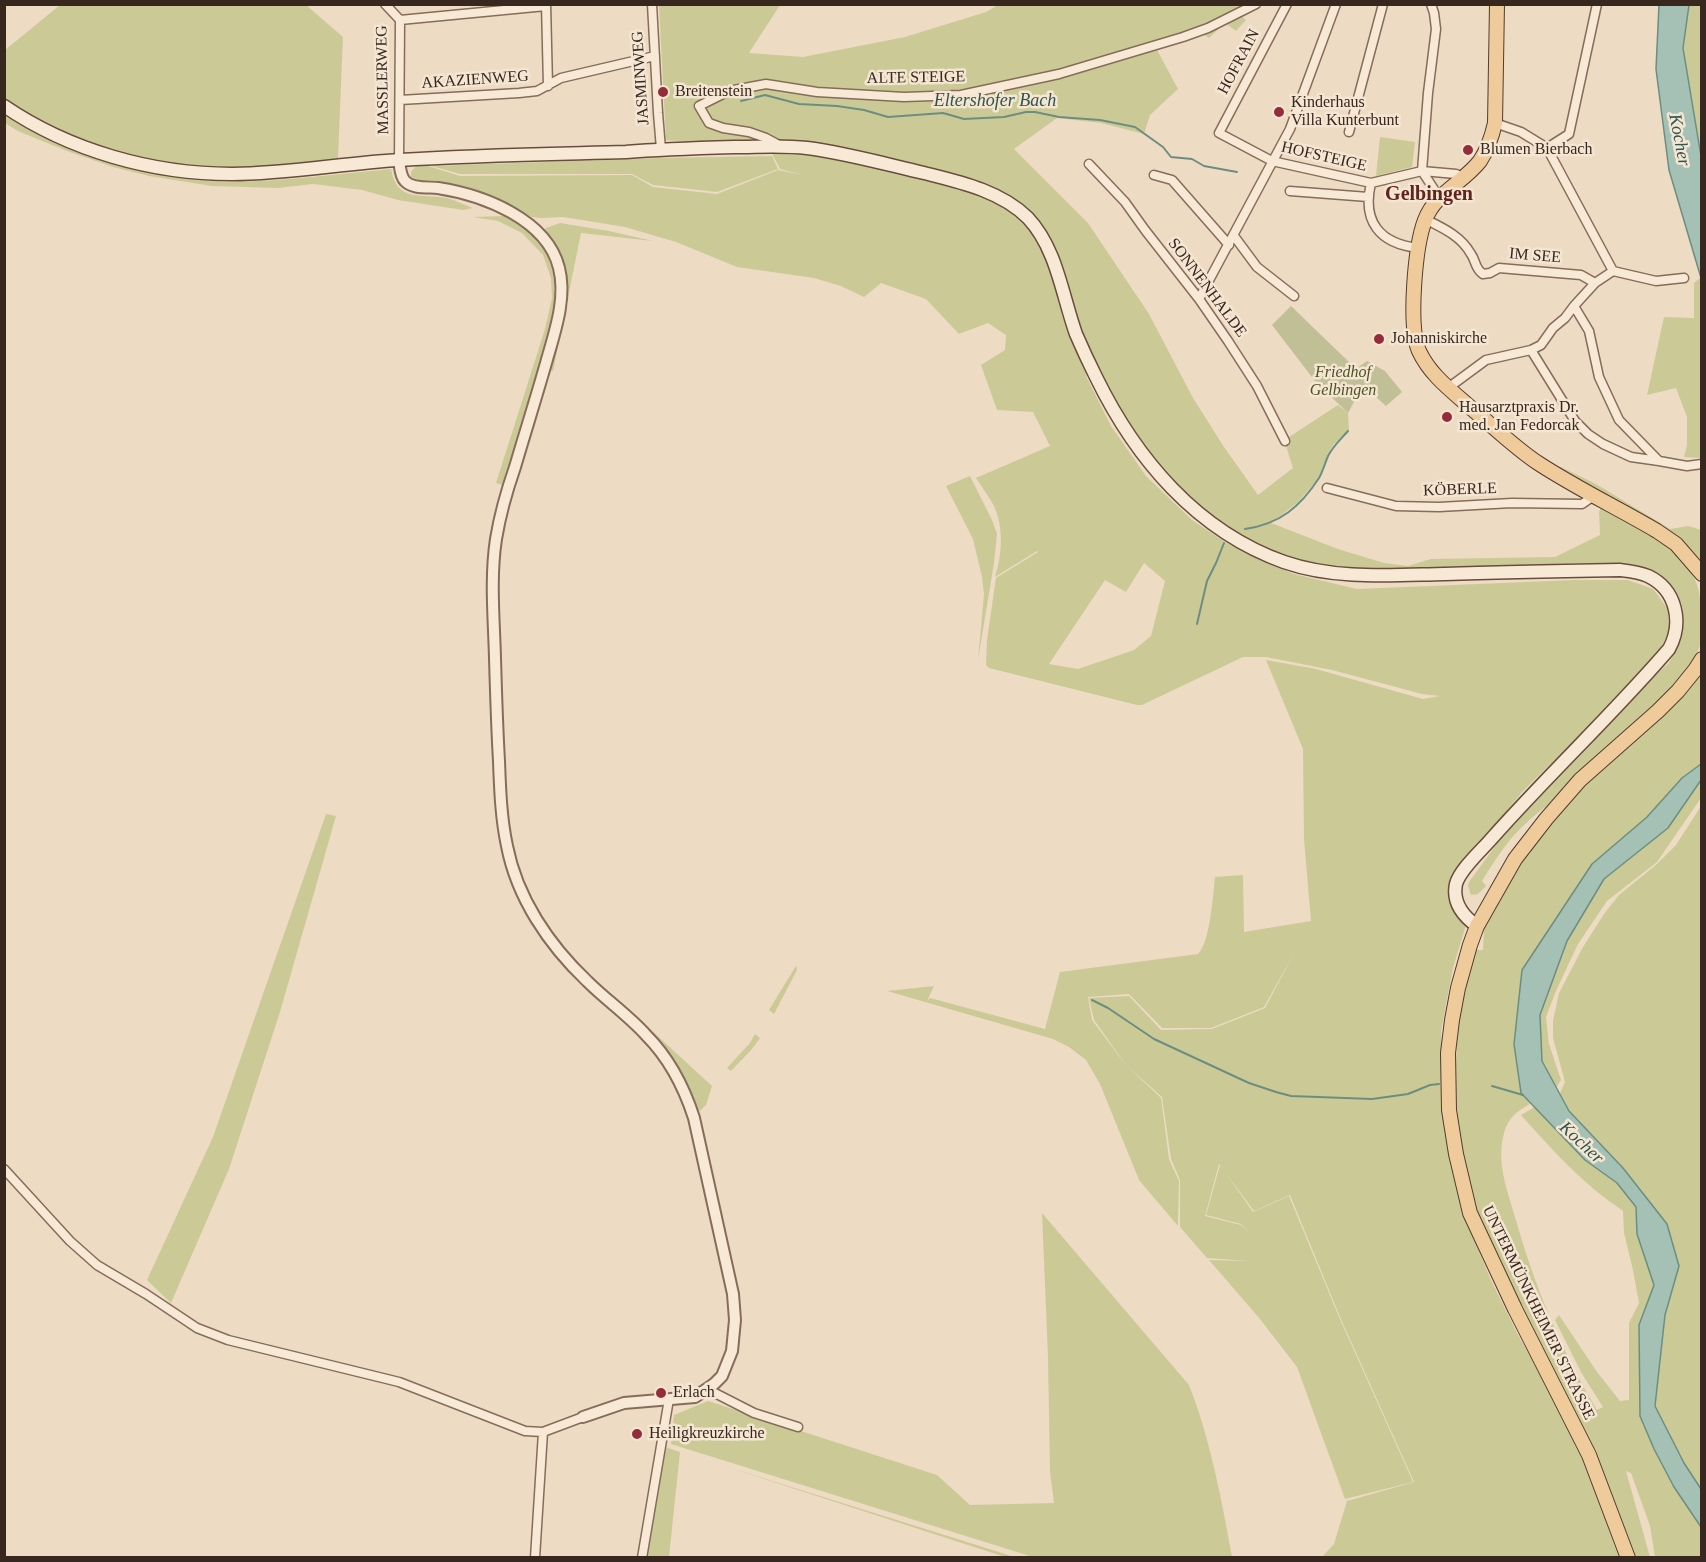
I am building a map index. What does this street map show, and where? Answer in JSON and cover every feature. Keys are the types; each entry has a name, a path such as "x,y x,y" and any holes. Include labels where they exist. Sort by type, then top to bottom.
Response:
{"main road":[{"path":"1497,4 1495,123 1491,140 1479,162 1439,197 1425,219 1419,248 1413,304 1413,324 1418,348 1429,367 1448,388 1537,462 1657,531 1676,544 1701,574"},
{"path":"4,106 35,124 88,148 139,163 176,170 233,174 399,160 781,146 808,148 844,155 953,181 999,197 1014,206 1027,218 1046,244 1077,334 1105,396 1122,426 1162,478 1183,500 1215,526 1250,547 1286,563 1329,573 1373,575 1620,570 1645,575 1664,588 1670,597 1677,617 1676,633 1669,649 1516,812 1459,878 1455,893 1457,903 1467,919 1477,926"},
{"name":"UNTERMÜNKHEIMER STRASSE","path":"1628,1557 1589,1455 1493,1266 1470,1213 1449,1110 1448,1053 1458,988 1477,926 1515,860 1546,819 1581,780 1678,691 1701,659"}],"street":[{"name":"MASSLERWEG","path":"384,4 400,20 399,160"},
{"name":"JASMINWEG","path":"652,4 661,149"},
{"name":"ALTE STEIGE","path":"781,146 748,132 709,123 699,106 729,91 766,84 817,92 894,96 961,95 1059,74 1183,37 1208,28 1256,4"},
{"name":"HOFRAIN","path":"1219,133 1287,4"},
{"path":"1199,299 1290,129 1336,4"},
{"path":"1349,132 1383,4"},
{"path":"1431,4 1436,29 1422,171 1439,197"},
{"path":"1547,148 1569,135 1598,4"},
{"path":"400,20 546,5 548,86"},
{"name":"AKAZIENWEG","path":"400,100 537,91 561,78 655,56"},
{"path":"1495,123 1521,132 1547,148 1613,271"},
{"name":"HOFSTEIGE","path":"1219,133 1272,161 1371,183 1422,171 1456,174 1463,177"},
{"path":"4,1169 70,1241 97,1265 197,1328 228,1340 399,1382 525,1431 543,1432 624,1403 695,1397 722,1376 728,1364 732,1351 735,1320 733,1293 694,1118 686,1094 676,1074 647,1035 587,982 560,951 539,922 515,878 506,846 501,813 495,692 493,570 496,538 508,489 554,334 561,293 558,264 543,236 523,220 497,206 465,194 410,185 402,177 399,160"},
{"name":"SONNENHALDE","path":"1089,164 1125,202 1144,230 1199,299 1257,386 1285,441"},
{"path":"1154,175 1172,180 1229,245"},
{"path":"1371,183 1368,197 1369,215 1374,226 1394,242 1419,248"},
{"path":"1290,191 1368,197"},
{"name":"IM SEE","path":"1425,219 1450,231 1471,253 1478,270 1483,274 1499,268 1581,275 1595,283"},
{"path":"1234,236 1257,267 1294,296"},
{"path":"1448,388 1486,360 1531,350 1541,345 1553,328 1565,318 1595,283 1613,271 1656,281 1684,278"},
{"path":"1574,306 1589,331 1599,377 1619,420 1659,461"},
{"path":"1531,350 1575,421 1588,434 1631,457 1687,466 1701,464"},
{"name":"KÖBERLE","path":"1327,488 1396,506 1582,504 1595,495"},
{"path":"707,1389 754,1413 798,1428"},
{"path":"642,1557 669,1399"},
{"path":"535,1557 543,1432"}],"shaded area":[{"path":"60,5 306,5 343,37 338,158 242,170 183,167 156,163 102,148 51,126 5,98 5,50"},
{"path":"659,5 780,5 749,53 803,57 905,37 986,12 998,5 1247,5 1236,11 1246,20 1236,31 1225,23 1209,38 1201,33 1064,75 1157,50 1178,89 1150,115 1144,134 1101,123 1057,118 1014,149 1088,223 1149,314 1193,398 1258,495 1293,468 1286,439 1338,405 1348,413 1349,430 1333,445 1327,455 1325,467 1316,481 1297,503 1271,523 1338,549 1384,563 1408,566 1431,559 1555,557 1600,535 1599,512 1601,507 1664,543 1681,559 1695,579 1700,600 1702,635 1690,665 1669,690 1518,831 1482,881 1486,886 1478,894 1471,895 1469,882 1515,819 1646,682 1668,664 1677,649 1684,622 1682,604 1674,590 1663,578 1650,570 1632,564 1579,563 1360,571 1324,567 1288,558 1246,539 1184,493 1150,458 1137,440 1098,372 1086,376 1111,426 1146,476 1192,520 1225,542 1264,562 1294,574 1357,589 1628,580 1653,589 1668,609 1669,631 1658,653 1596,719 1522,792 1449,883 1455,913 1466,925 1453,968 1441,1031 1444,1125 1451,1162 1475,1242 1516,1331 1563,1415 1614,1535 1619,1557 1322,1557 1334,1544 1347,1501 1414,1482 1340,1317 1290,1195 1254,1211 1224,1171 1253,1212 1289,1196 1339,1317 1413,1482 1345,1499 1297,1367 1260,1319 1209,1260 1248,1261 1207,1258 1180,1227 1180,1180 1171,1159 1162,1097 1127,1066 1161,1098 1169,1159 1179,1181 1178,1226 1139,1180 1100,1084 1086,1060 1069,1047 1053,1039 887,991 934,986 927,1001 930,998 1045,1029 1060,972 1198,954 1208,930 1215,877 1243,875 1244,932 1311,921 1304,839 1303,749 1266,660 1316,669 1423,699 1440,696 1422,694 1332,670 1266,657 1243,657 1142,705 989,668 986,665 987,640 996,578 1038,552 995,577 1001,532 994,506 976,478 1050,446 1033,412 997,410 981,365 1005,350 1006,335 988,323 959,334 926,299 881,283 864,297 841,286 814,278 737,267 676,242 625,227 563,217 532,217 487,194 411,177 411,172 416,166 428,166 460,176 632,175 653,187 717,194 778,170 803,175 780,169 766,142 666,140","holes":["1144,563 1165,581 1151,636 1134,650 1078,669 1049,664 1105,580 1126,592","1294,953 1265,1008 1212,1029 1161,1030 1129,996 1089,998 1094,1020 1126,1065 1092,1020 1088,997 1129,994 1162,1028 1211,1028 1264,1007","1219,1164 1206,1215 1241,1224 1251,1234 1241,1225 1205,1216"]},
{"path":"1688,5 1701,5 1701,153 1683,47"},
{"path":"5,116 73,150 145,172 226,182 291,179 391,169 394,180 404,192 419,196 447,198 473,208 463,210 398,200 362,190 313,184 278,188 212,186 149,176 113,167 18,131 5,123"},
{"path":"1380,137 1415,142 1412,167 1376,176"},
{"path":"772,156 778,169 717,192 653,185 632,174 460,174 432,166 657,158"},
{"path":"505,216 530,232 546,251 555,279 555,301 541,363 503,485 496,483 545,329 552,298 551,278 543,255 522,233 498,221 473,217"},
{"path":"560,223 653,241 581,233 553,371 548,370 564,295 542,233 546,228"},
{"path":"1700,278 1702,282 1701,458 1684,457 1687,445 1687,417 1676,388 1647,395 1664,317 1694,318 1694,283"},
{"path":"1558,467 1596,484 1670,529 1688,526 1701,530 1701,564 1666,531"},
{"path":"970,476 997,534 978,660 984,594 982,577 973,539 946,486"},
{"path":"1701,672 1701,764 1682,778 1647,817 1522,970 1521,1092 1530,1104 1511,1119 1506,1128 1501,1154 1506,1186 1531,1268 1571,1364 1597,1410 1603,1407 1582,1374 1555,1320 1559,1315 1597,1372 1620,1401 1629,1400 1629,1323 1639,1303 1624,1233 1623,1211 1582,1178 1521,1115 1535,1107 1585,1160 1617,1183 1636,1207 1637,1234 1654,1285 1639,1325 1640,1416 1674,1487 1701,1527 1701,1557 1655,1557 1650,1526 1631,1473 1626,1471 1650,1557 1633,1557 1626,1532 1594,1453 1516,1300 1480,1220 1460,1151 1455,1081 1458,1025 1464,987 1475,950 1483,950 1484,929 1509,881 1545,828 1580,788 1681,699"},
{"path":"1701,780 1701,798 1657,862 1607,901 1578,944 1546,1017 1549,1044 1561,1080 1556,1088 1542,1061 1540,1015 1567,941 1604,879 1668,828"},
{"path":"1701,806 1701,1489 1684,1463 1655,1406 1665,1315 1679,1266 1623,1168 1569,1111 1560,1093 1565,1082 1553,1038 1553,1021 1559,993 1583,947 1604,914 1619,895 1676,845"},
{"path":"326,814 336,816 280,1012 229,1169 171,1303 147,1280 213,1137"},
{"path":"796,966 797,970 774,1014 769,1010"},
{"path":"650,1029 712,1086 706,1105 700,1111 695,1107 651,1035"},
{"path":"755,1034 760,1038 731,1071 727,1068 750,1043"},
{"path":"1042,1213 1189,1385 1220,1492 1232,1557 1033,1557 671,1444 674,1415 708,1401 937,1475 970,1505 1054,1503 1050,1472"},
{"path":"665,1447 680,1452 669,1557 647,1558"},
{"path":"721,1465 1002,1553 1014,1557 1005,1557"}],"green space":[{"name":"Friedhof Gelbingen","path":"1291,306 1350,363 1357,368 1367,361 1385,371 1402,392 1386,406 1363,385 1348,413 1315,381 1272,325"}],"water":[{"name":"Kocher","path":"1659,5 1689,5 1683,48 1701,156 1701,278 1669,170 1656,69"},
{"name":"Kocher","path":"1701,764 1701,780 1668,828 1604,879 1567,941 1540,1015 1542,1061 1569,1111 1623,1168 1667,1224 1679,1266 1665,1315 1655,1406 1684,1463 1701,1489 1701,1527 1674,1487 1640,1416 1639,1325 1654,1285 1637,1234 1636,1207 1617,1183 1585,1160 1521,1093 1514,1044 1522,970 1592,864 1647,817 1682,778"}],"waterway":[{"name":"Eltershofer Bach","path":"741,101 765,95 799,104 837,106 888,117 943,113 964,119 1004,117 1035,112 1059,117 1100,120 1135,127 1163,147 1171,157 1192,159 1204,166 1237,172"},
{"path":"1245,529 1269,523 1296,506 1319,478 1330,452 1348,431"},
{"path":"1197,624 1207,581 1224,543"},
{"path":"1092,1000 1154,1039 1249,1083 1291,1096 1372,1099 1408,1094 1430,1085 1439,1084"},
{"path":"1492,1086 1523,1095"}],"place":[{"name":"Breitenstein","path":"663,92"},
{"name":"Kinderhaus Villa Kunterbunt","path":"1279,112"},
{"name":"Blumen Bierbach","path":"1468,150"},
{"name":"Johanniskirche","path":"1379,339"},
{"name":"Hausarztpraxis Dr. med. Jan Fedorcak","path":"1447,417"},
{"name":"Erlach","path":"661,1393"},
{"name":"Heiligkreuzkirche","path":"637,1434"}],"district":[{"name":"Gelbingen","path":"1429,195"}]}
